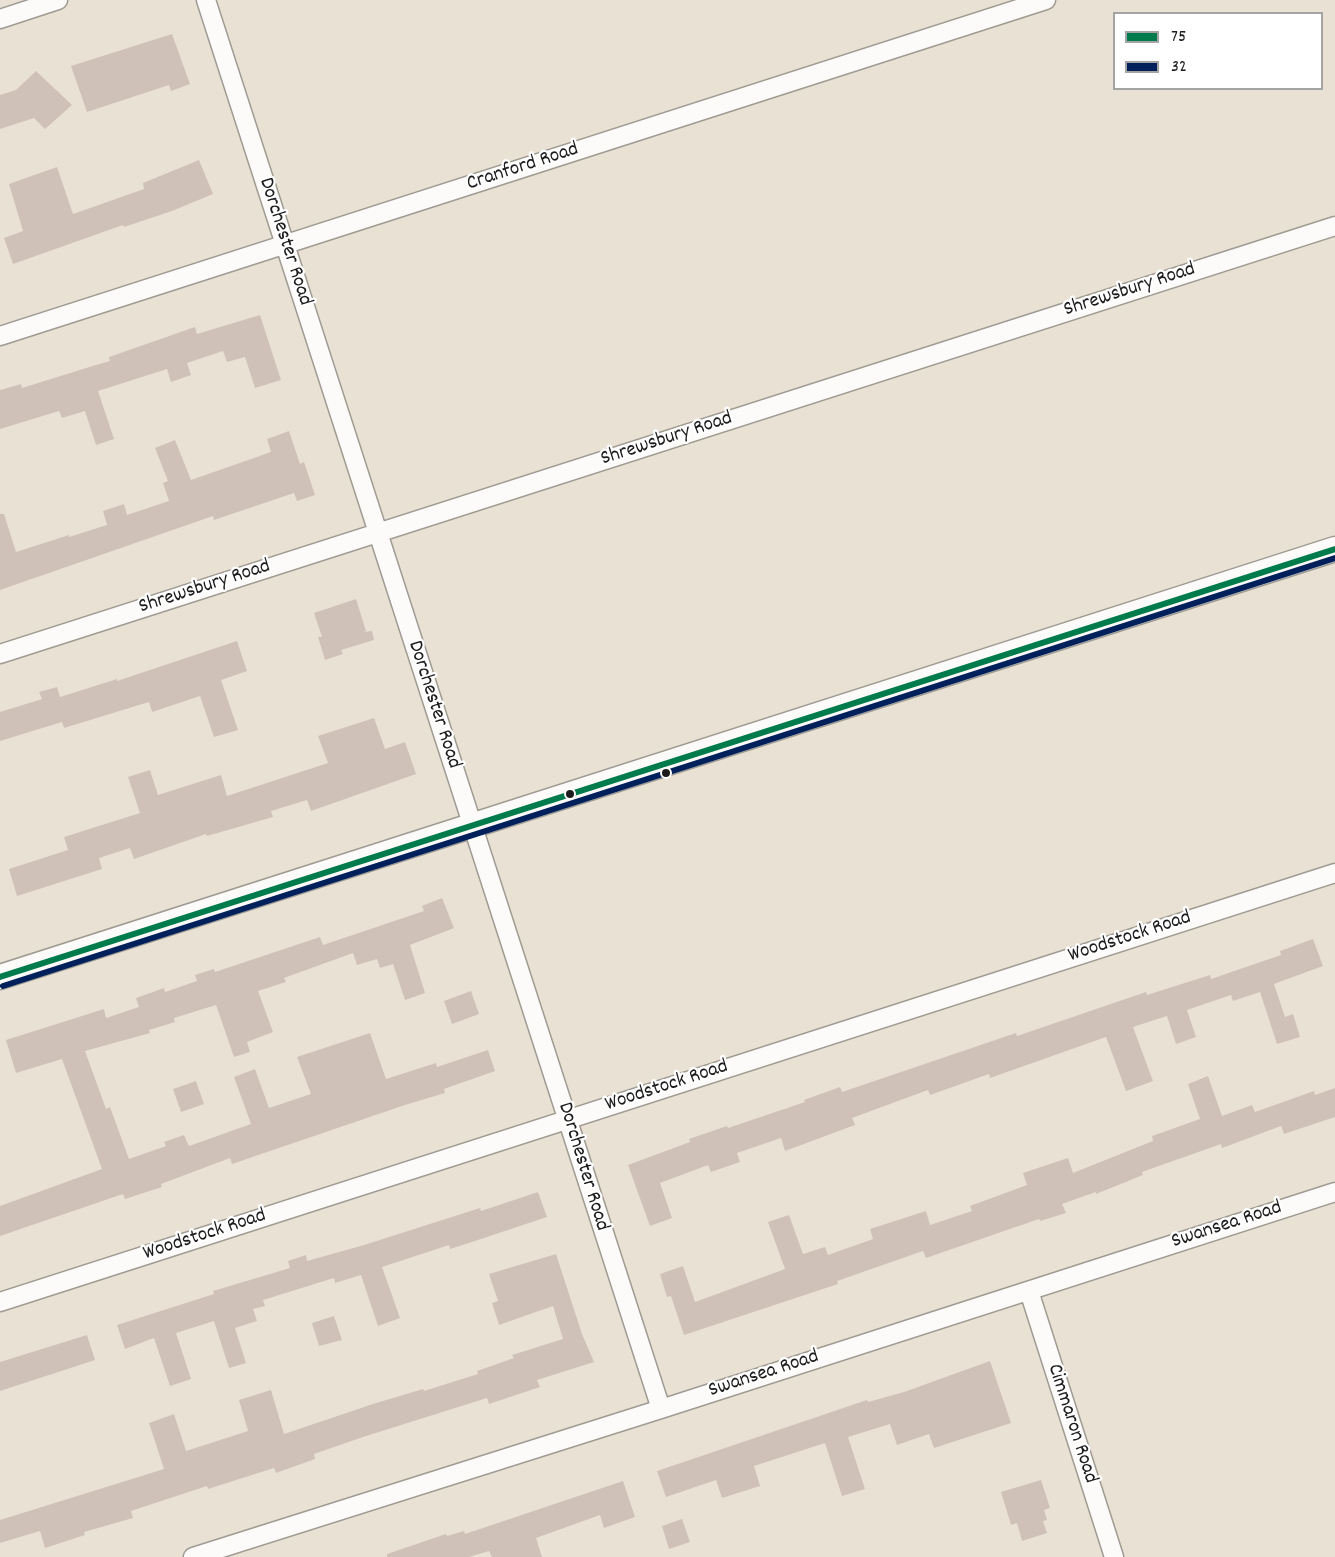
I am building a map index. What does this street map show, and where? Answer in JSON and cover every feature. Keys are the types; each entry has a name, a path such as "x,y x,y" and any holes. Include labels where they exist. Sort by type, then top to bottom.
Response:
{"street":[{"path":"0,19 58,0"},
{"name":"Dorchester Road","path":"206,0 661,1409"},
{"name":"Cranford Road","path":"0,336 1046,0"},
{"name":"Shrewsbury Road","path":"0,654 1335,226"},
{"path":"0,977 1335,549"},
{"name":"Woodstock Road","path":"0,1302 1335,873"},
{"name":"Swansea Road","path":"193,1557 1335,1192"},
{"name":"Cimmaron Road","path":"1029,1291 1114,1557"}],"building":[{"path":"172,34 190,84 171,91 169,85 87,112 71,66"},
{"path":"36,71 72,105 45,129 34,118 0,129 0,95 16,90"},
{"path":"199,160 213,194 172,211 124,227 123,225 13,264 4,238 23,231 9,184 57,167 73,214 144,189 143,183"},
{"path":"260,315 281,380 255,388 245,357 227,362 223,351 187,363 191,375 171,382 167,369 98,391 114,439 96,445 85,411 62,418 59,411 0,429 0,390 21,384 22,388 110,361 109,357 195,327 197,334"},
{"path":"289,431 300,464 304,462 315,495 297,501 294,493 214,520 213,516 0,590 0,514 4,514 16,552 69,535 69,537 107,525 103,511 124,504 127,515 169,501 163,483 168,481 155,448 175,440 191,480 271,452 267,439"},
{"path":"356,599 366,631 363,632 372,631 374,640 341,650 343,654 325,660 318,637 322,637 314,613"},
{"path":"237,641 247,671 221,680 238,730 214,737 200,696 152,712 149,702 64,728 62,722 0,741 0,712 42,699 39,692 57,687 60,697 117,679 117,681"},
{"path":"374,718 385,749 405,742 416,774 311,811 307,800 271,811 273,817 207,836 206,834 134,859 130,848 99,858 102,869 17,896 9,869 68,850 64,837 140,813 128,777 150,770 158,795 221,775 227,796 328,763 318,736"},
{"path":"442,898 454,928 410,945 425,993 405,1000 393,964 380,968 377,959 357,965 353,953 284,978 286,982 258,991 273,1032 247,1042 250,1052 234,1057 216,1005 174,1018 175,1022 149,1030 150,1033 85,1051 106,1109 110,1107 129,1159 166,1146 164,1142 184,1135 189,1146 251,1124 234,1077 255,1069 269,1108 311,1094 297,1057 370,1033 386,1079 436,1063 437,1067 488,1050 495,1071 444,1089 445,1093 232,1164 230,1158 161,1184 162,1187 125,1199 123,1194 0,1236 0,1206 102,1169 62,1059 16,1073 6,1040 104,1009 106,1018 139,1007 136,998 164,988 165,992 197,981 195,975 214,969 215,972 320,937 323,945 424,911 422,906"},
{"path":"1313,939 1323,966 1274,984 1285,1017 1293,1014 1300,1037 1277,1044 1260,992 1233,1001 1231,995 1187,1010 1196,1037 1176,1044 1167,1016 1133,1027 1153,1081 1126,1091 1106,1037 990,1078 989,1074 930,1095 928,1090 852,1118 855,1125 785,1151 781,1138 737,1153 740,1162 711,1172 708,1165 660,1183 672,1218 650,1226 628,1165 690,1142 689,1139 805,1102 804,1100 840,1087 842,1092 1146,992 1147,995 1210,975 1211,979 1281,955 1280,951"},
{"path":"471,991 479,1014 452,1024 444,1001"},
{"path":"1208,1076 1222,1116 1252,1105 1255,1112 1314,1091 1315,1095 1335,1088 1335,1117 1284,1134 1281,1126 1222,1148 1221,1144 1142,1172 1143,1175 1096,1194 1096,1192 1062,1204 1066,1213 1040,1221 1039,1219 926,1258 923,1251 837,1281 838,1284 684,1335 671,1296 667,1297 660,1274 683,1266 695,1302 785,1269 768,1222 789,1215 803,1254 825,1247 828,1255 873,1239 870,1229 926,1211 930,1225 972,1211 970,1206 1027,1185 1023,1173 1068,1158 1073,1173 1153,1141 1152,1136 1200,1119 1188,1084"},
{"path":"196,1081 204,1104 181,1112 173,1089"},
{"path":"538,1192 547,1217 450,1249 449,1245 382,1267 400,1318 378,1326 361,1275 335,1283 334,1278 263,1300 265,1306 253,1309 257,1321 235,1328 246,1363 229,1368 214,1321 176,1333 191,1379 170,1386 154,1338 125,1349 117,1325 214,1294 213,1291 290,1268 288,1261 306,1255 307,1261 480,1208 481,1211"},
{"path":"556,1254 582,1334 594,1362 537,1380 540,1387 489,1404 487,1398 363,1437 314,1454 315,1459 276,1473 274,1468 208,1489 207,1486 131,1511 133,1518 84,1532 85,1535 45,1548 40,1531 0,1543 0,1520 164,1469 149,1423 174,1414 186,1451 248,1431 239,1400 271,1390 284,1434 373,1404 478,1374 477,1371 514,1358 512,1355 563,1339 553,1306 499,1325 492,1303 498,1301 489,1274"},
{"path":"334,1316 342,1340 319,1346 312,1323"},
{"path":"87,1335 95,1360 0,1391 0,1362"},
{"path":"990,1361 1011,1423 934,1448 929,1434 897,1445 890,1424 848,1437 865,1489 842,1496 825,1443 754,1466 760,1486 722,1498 716,1480 666,1497 657,1471 867,1400 868,1402 904,1392"},
{"path":"1041,1480 1050,1508 1044,1510 1047,1520 1043,1521 1047,1533 1022,1541 1017,1523 1011,1525 1001,1492"},
{"path":"623,1481 635,1517 604,1528 600,1515 536,1538 542,1557 492,1557 489,1551 469,1557 387,1557 387,1554 446,1534 447,1536 464,1531 465,1534"},
{"path":"682,1519 690,1542 669,1549 662,1526"}],"transit line":[{"name":"75","path":"0,977 1335,549"},
{"name":"32","path":"3,986 1335,558"}]}
